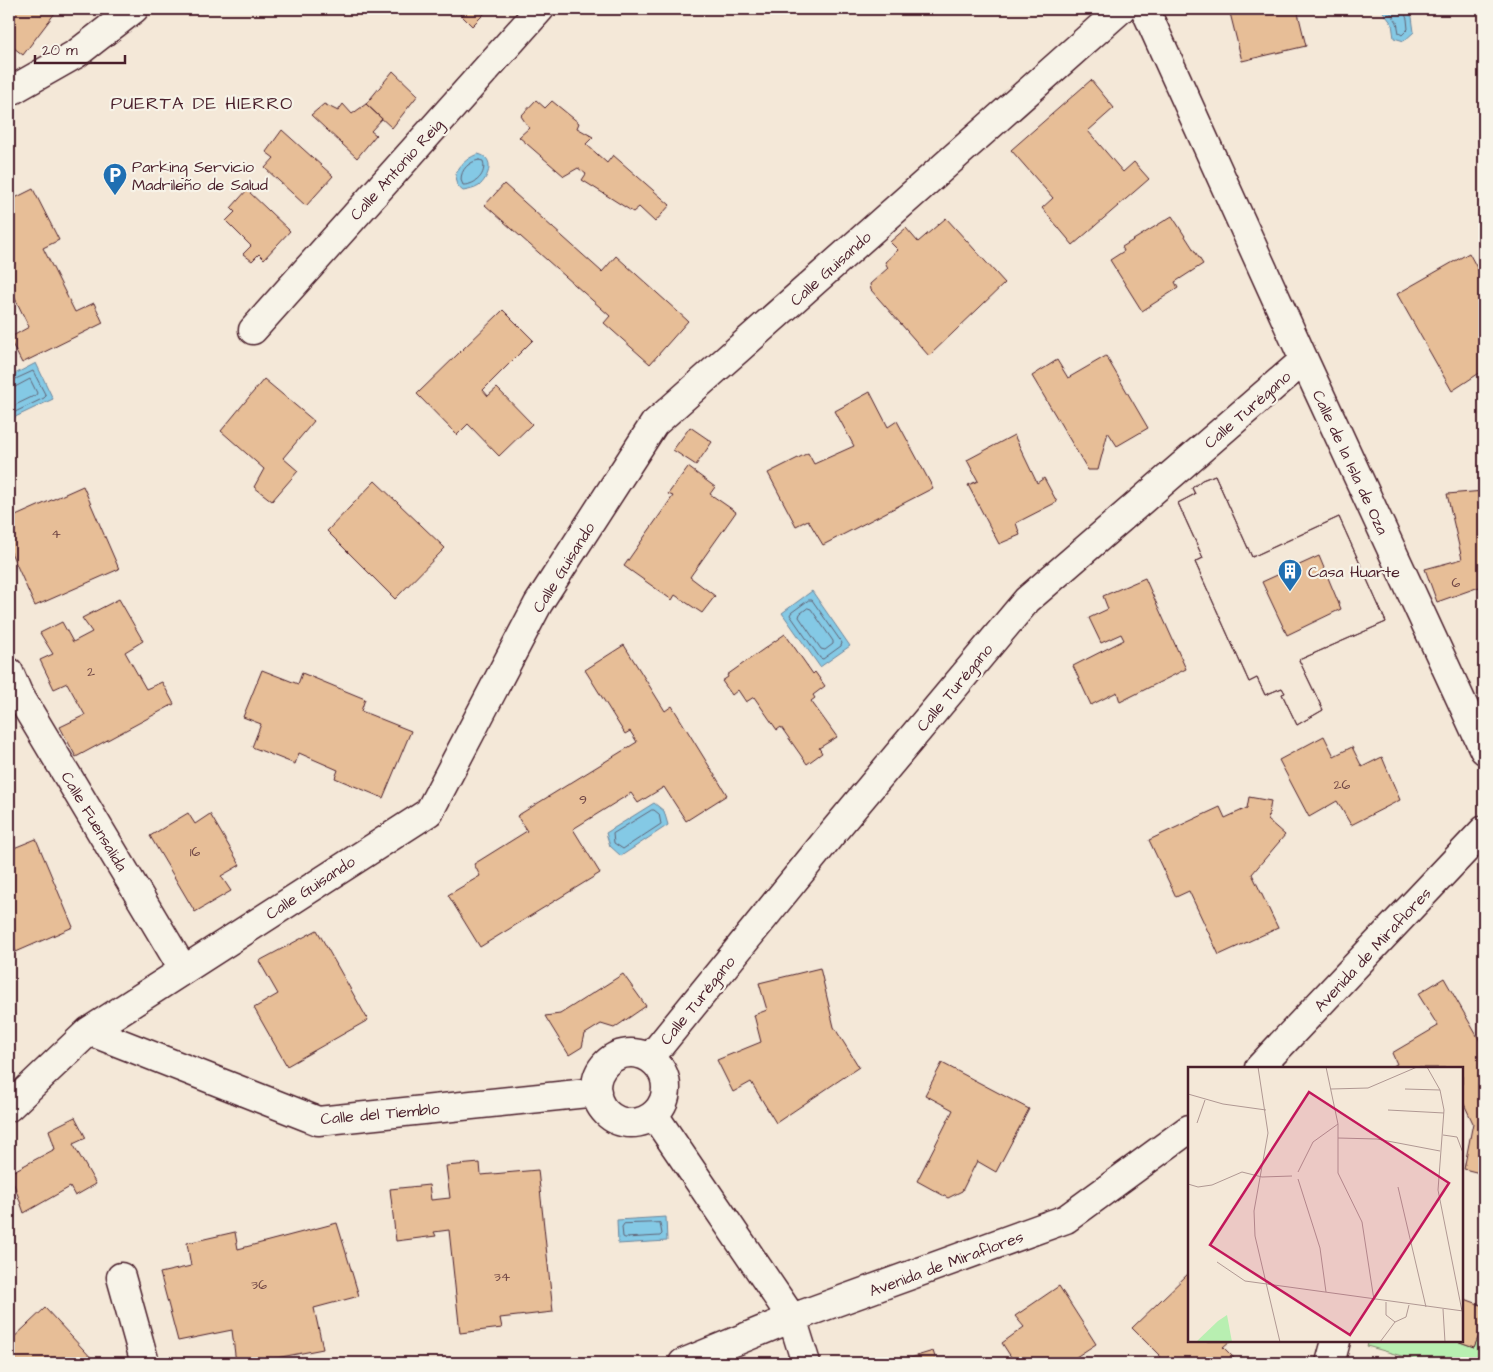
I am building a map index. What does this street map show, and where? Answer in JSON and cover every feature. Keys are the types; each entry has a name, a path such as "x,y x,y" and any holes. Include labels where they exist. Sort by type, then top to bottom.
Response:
{"street":[{"path":"9,92 76,54 134,9"},
{"name":"Calle Antonio Reig","path":"253,330 540,9"},
{"name":"Calle Guisando","path":"9,1107 89,1030 429,812 538,604 654,424 1121,9"},
{"name":"Calle de la Isla de Oza","path":"1145,9 1484,750"},
{"name":"Calle Turégano","path":"650,1058 834,831 1027,600 1304,360"},
{"name":"Calle Fuensalida","path":"9,672 18,693 183,969"},
{"name":"Avenida de Miraflores","path":"1260,1067 1484,830"},
{"name":"Calle del Tiemblo","path":"89,1030 318,1121 597,1092"},
{"name":"Calle Turégano","path":"597,1092 597,1081 601,1071 608,1062 618,1056 629,1053 640,1054 650,1058 661,1070 666,1086 663,1102 654,1115"},
{"path":"597,1092 599,1102 605,1111 614,1118 634,1123 654,1115 792,1318 806,1363"},
{"name":"Avenida de Miraflores","path":"683,1363 792,1318 1066,1220 1188,1129"},
{"path":"121,1277 145,1363"},
{"path":"1330,1363 1336,1342"}],"green space":[{"path":"1480,1333 1484,1335 1484,1363 1426,1363 1367,1346 1369,1342 1460,1342 1474,1347"}],"water":[{"path":"1381,9 1407,9 1412,17 1414,32 1404,41 1394,38 1392,24"},
{"path":"478,154 484,156 489,164 486,178 479,186 463,191 458,186 456,180 458,170 472,156"},
{"path":"36,363 53,399 9,420 9,380 11,376"},
{"path":"812,591 850,646 820,667 782,613"},
{"path":"654,803 664,811 668,825 621,856 610,846 606,833"},
{"path":"666,1217 667,1241 618,1244 617,1220"}],"building":[{"path":"9,9 58,9 23,55 9,44"},
{"path":"455,9 487,9 488,10 472,26"},
{"path":"1229,9 1297,9 1306,46 1242,61"},
{"path":"393,71 418,95 392,128 366,104"},
{"path":"1091,80 1114,108 1088,131 1123,172 1134,162 1149,179 1073,245 1042,208 1053,198 1011,150"},
{"path":"536,100 545,108 552,101 579,123 577,128 593,137 586,144 607,163 613,155 670,205 655,222 639,207 633,212 582,180 586,174 578,168 564,176 519,137 529,128 521,116"},
{"path":"324,104 338,111 343,104 352,114 366,104 382,119 371,131 376,135 357,158 311,115"},
{"path":"282,130 333,176 306,206 265,168 274,158 266,152"},
{"path":"504,184 602,272 616,256 688,321 650,364 604,323 610,316 485,205"},
{"path":"33,189 59,240 43,248 75,312 94,303 103,323 22,363 9,338 29,327 9,286 9,201"},
{"path":"247,190 290,231 264,259 259,254 252,261 243,254 251,246 226,221 235,212 231,208"},
{"path":"1172,216 1203,264 1175,282 1178,288 1142,311 1110,260 1124,251 1122,247"},
{"path":"946,218 1005,283 929,356 871,290 870,284 888,268 885,262 898,250 890,242 906,228 918,242"},
{"path":"1469,253 1484,281 1484,370 1452,391 1397,294"},
{"path":"503,310 533,340 483,390 488,396 497,388 532,424 499,456 468,424 457,435 417,394"},
{"path":"1106,356 1148,428 1117,446 1108,432 1098,470 1088,470 1032,376 1057,360 1068,378"},
{"path":"264,379 314,421 283,458 298,471 272,501 254,487 264,469 221,431"},
{"path":"870,392 888,427 897,421 933,488 823,545 808,520 796,526 768,473 808,453 814,464 854,446 835,411"},
{"path":"690,427 712,442 696,465 673,450"},
{"path":"1014,435 1037,483 1044,478 1057,502 1016,523 1020,535 999,544 968,485 978,481 967,460"},
{"path":"688,467 715,487 710,494 736,512 690,577 715,596 702,613 675,595 672,600 624,566 673,496 668,494"},
{"name":"Casa Huarte","path":"1215,475 1252,557 1339,517 1386,622 1299,660 1323,710 1297,725 1282,694 1285,693 1282,688 1265,695 1257,678 1249,682 1195,562 1203,558 1178,503 1195,494 1192,488 1202,480","holes":["1319,556 1341,609 1287,635 1262,582"]},
{"name":"Casa Huarte","path":"1215,475 1252,557 1339,517 1386,622 1299,660 1323,710 1297,725 1282,694 1285,693 1282,688 1265,695 1257,678 1249,682 1195,562 1203,558 1178,503 1195,494 1192,488 1202,480"},
{"path":"375,481 445,548 395,599 327,531"},
{"path":"83,486 119,569 35,606 9,548 9,519"},
{"path":"1484,491 1484,588 1482,586 1437,602 1425,569 1462,559 1447,494"},
{"path":"1145,578 1186,669 1120,702 1117,692 1091,705 1073,666 1124,640 1121,634 1101,643 1089,618 1108,609 1103,596"},
{"path":"119,599 143,641 125,652 146,689 162,682 174,704 76,757 60,727 85,715 67,683 54,689 40,660 53,654 40,633 62,622 73,642 92,632 82,618"},
{"path":"785,634 813,674 815,672 825,686 813,695 815,698 811,701 837,737 819,748 822,753 807,764 781,727 777,730 754,697 746,702 738,690 732,695 722,681 728,677 727,675"},
{"path":"624,645 665,711 672,706 727,795 686,821 664,787 638,803 631,793 573,829 600,873 480,947 448,895 480,876 474,864 527,831 517,816 637,742 630,731 625,734 585,670"},
{"path":"262,670 298,684 302,673 365,699 361,711 411,731 383,798 335,778 338,770 299,753 295,764 252,747 261,724 243,717"},
{"path":"1324,736 1334,756 1352,747 1362,767 1382,757 1400,800 1351,825 1337,801 1309,817 1279,760"},
{"path":"1249,797 1271,801 1268,820 1285,835 1252,874 1278,928 1219,955 1189,891 1176,897 1149,840 1220,807 1225,818 1247,808"},
{"path":"188,813 195,824 210,814 240,865 221,876 231,891 195,912 150,836"},
{"path":"36,839 73,927 16,952 9,936 9,891 11,889 9,884 9,850"},
{"path":"317,930 368,1020 287,1066 254,1008 278,994 259,961"},
{"path":"820,968 834,1027 859,1067 776,1123 751,1082 733,1092 717,1060 761,1042 754,1015 767,1010 759,983"},
{"path":"623,974 646,1006 614,1028 601,1024 585,1034 582,1047 569,1055 545,1016 560,1014"},
{"path":"1444,978 1484,1048 1484,1174 1464,1169 1473,1123 1463,1102 1463,1067 1391,1067 1397,1064 1392,1053 1438,1026 1418,994"},
{"path":"942,1063 1029,1109 996,1172 977,1161 962,1191 948,1198 917,1181 953,1110 925,1095"},
{"path":"75,1117 86,1138 73,1144 96,1184 75,1196 70,1187 24,1213 10,1173 55,1149 49,1130"},
{"path":"480,1163 481,1175 538,1170 553,1312 500,1318 502,1328 460,1333 449,1230 434,1232 436,1236 396,1241 390,1189 429,1185 431,1200 450,1198 446,1166"},
{"path":"337,1223 359,1296 314,1308 323,1349 250,1363 236,1363 232,1330 178,1341 160,1273 191,1266 187,1243 235,1232 238,1249"},
{"path":"1188,1274 1188,1342 1229,1342 1223,1347 1239,1363 1176,1363 1169,1356 1165,1361 1132,1328"},
{"path":"1059,1286 1096,1344 1067,1363 1015,1363 1002,1343 1024,1327 1015,1316"},
{"path":"1463,1298 1484,1306 1484,1330 1482,1329 1474,1347 1460,1342 1463,1342"},
{"path":"45,1308 96,1363 9,1363 9,1342"},
{"path":"933,1351 937,1363 894,1363"}],"place":[{"name":"Parking Servicio Madrileño de Salud","path":"115,196"},
{"name":"Casa Huarte","path":"1290,592"}],"district":[{"name":"PUERTA DE HIERRO","path":"202,103"}]}
